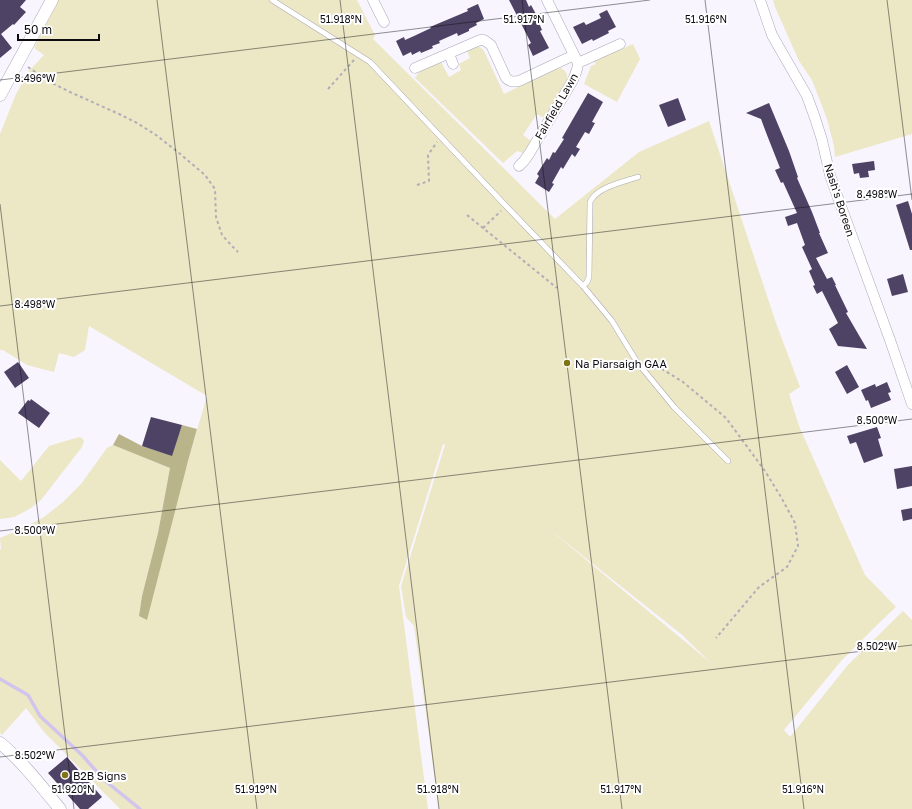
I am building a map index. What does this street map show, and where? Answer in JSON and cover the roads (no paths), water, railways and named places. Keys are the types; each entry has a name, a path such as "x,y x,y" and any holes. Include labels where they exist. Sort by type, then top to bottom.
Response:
{"street":[{"path":"1,91 52,0"},
{"path":"373,0 384,22"},
{"path":"547,0 576,59"},
{"name":"Nash's Boreen","path":"760,0 772,35 807,96 822,140 829,172 912,404"},
{"name":"Fairfield Lawn","path":"415,68 480,40 484,40 491,45 506,78 513,82 620,44"},
{"path":"449,54 454,64"},
{"name":"Fairfield Lawn","path":"519,166 524,162 573,80 578,67 576,59"},
{"path":"0,743 33,776 60,809"}],"lane":[{"path":"272,0 370,62 583,286 612,321 637,362 674,408 728,461"},
{"path":"583,286 589,277 590,202 592,197 599,191 638,177"}],"waterway":[{"path":"0,679 28,695 40,716 83,756 103,779 140,809"}],"place":[{"name":"Na Piarsaigh GAA","path":"567,363"},
{"name":"B2B Signs","path":"65,775"}]}
